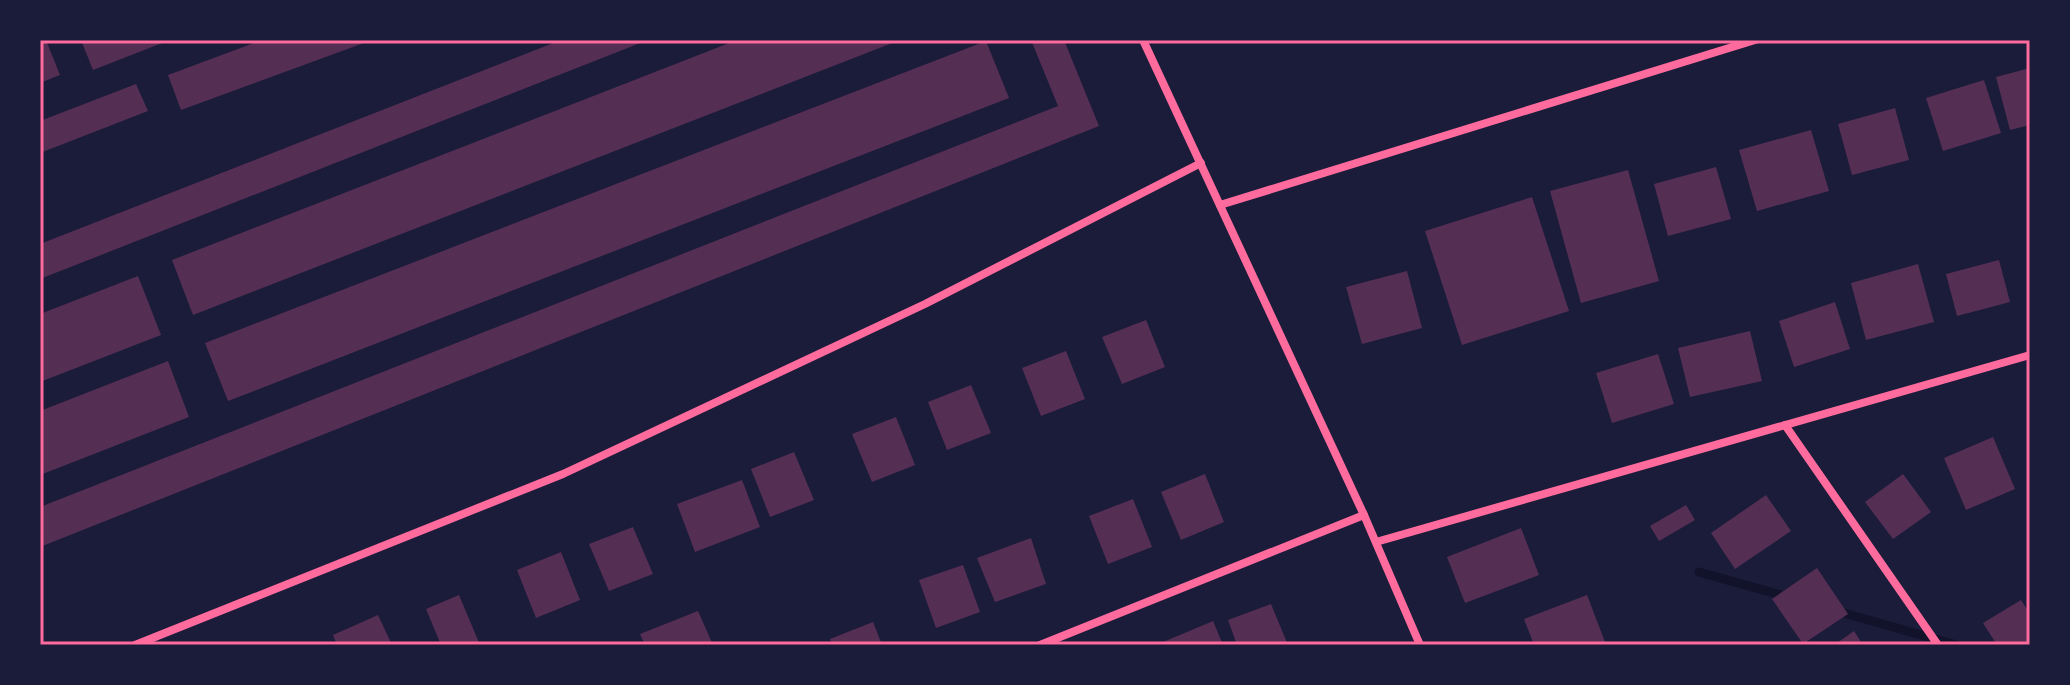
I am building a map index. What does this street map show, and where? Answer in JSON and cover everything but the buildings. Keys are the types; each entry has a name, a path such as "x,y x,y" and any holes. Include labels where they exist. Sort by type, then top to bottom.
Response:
{"street":[{"path":"1143,40 1364,515 1420,645"},
{"path":"1220,205 1755,40"},
{"path":"135,645 563,474 925,304 1201,163"},
{"path":"1376,542 2030,355"},
{"path":"1785,425 1938,645"},
{"path":"1040,645 1364,515"}],"waterway":[{"path":"1699,572 1788,597"},
{"path":"1837,611 1956,645"}]}
